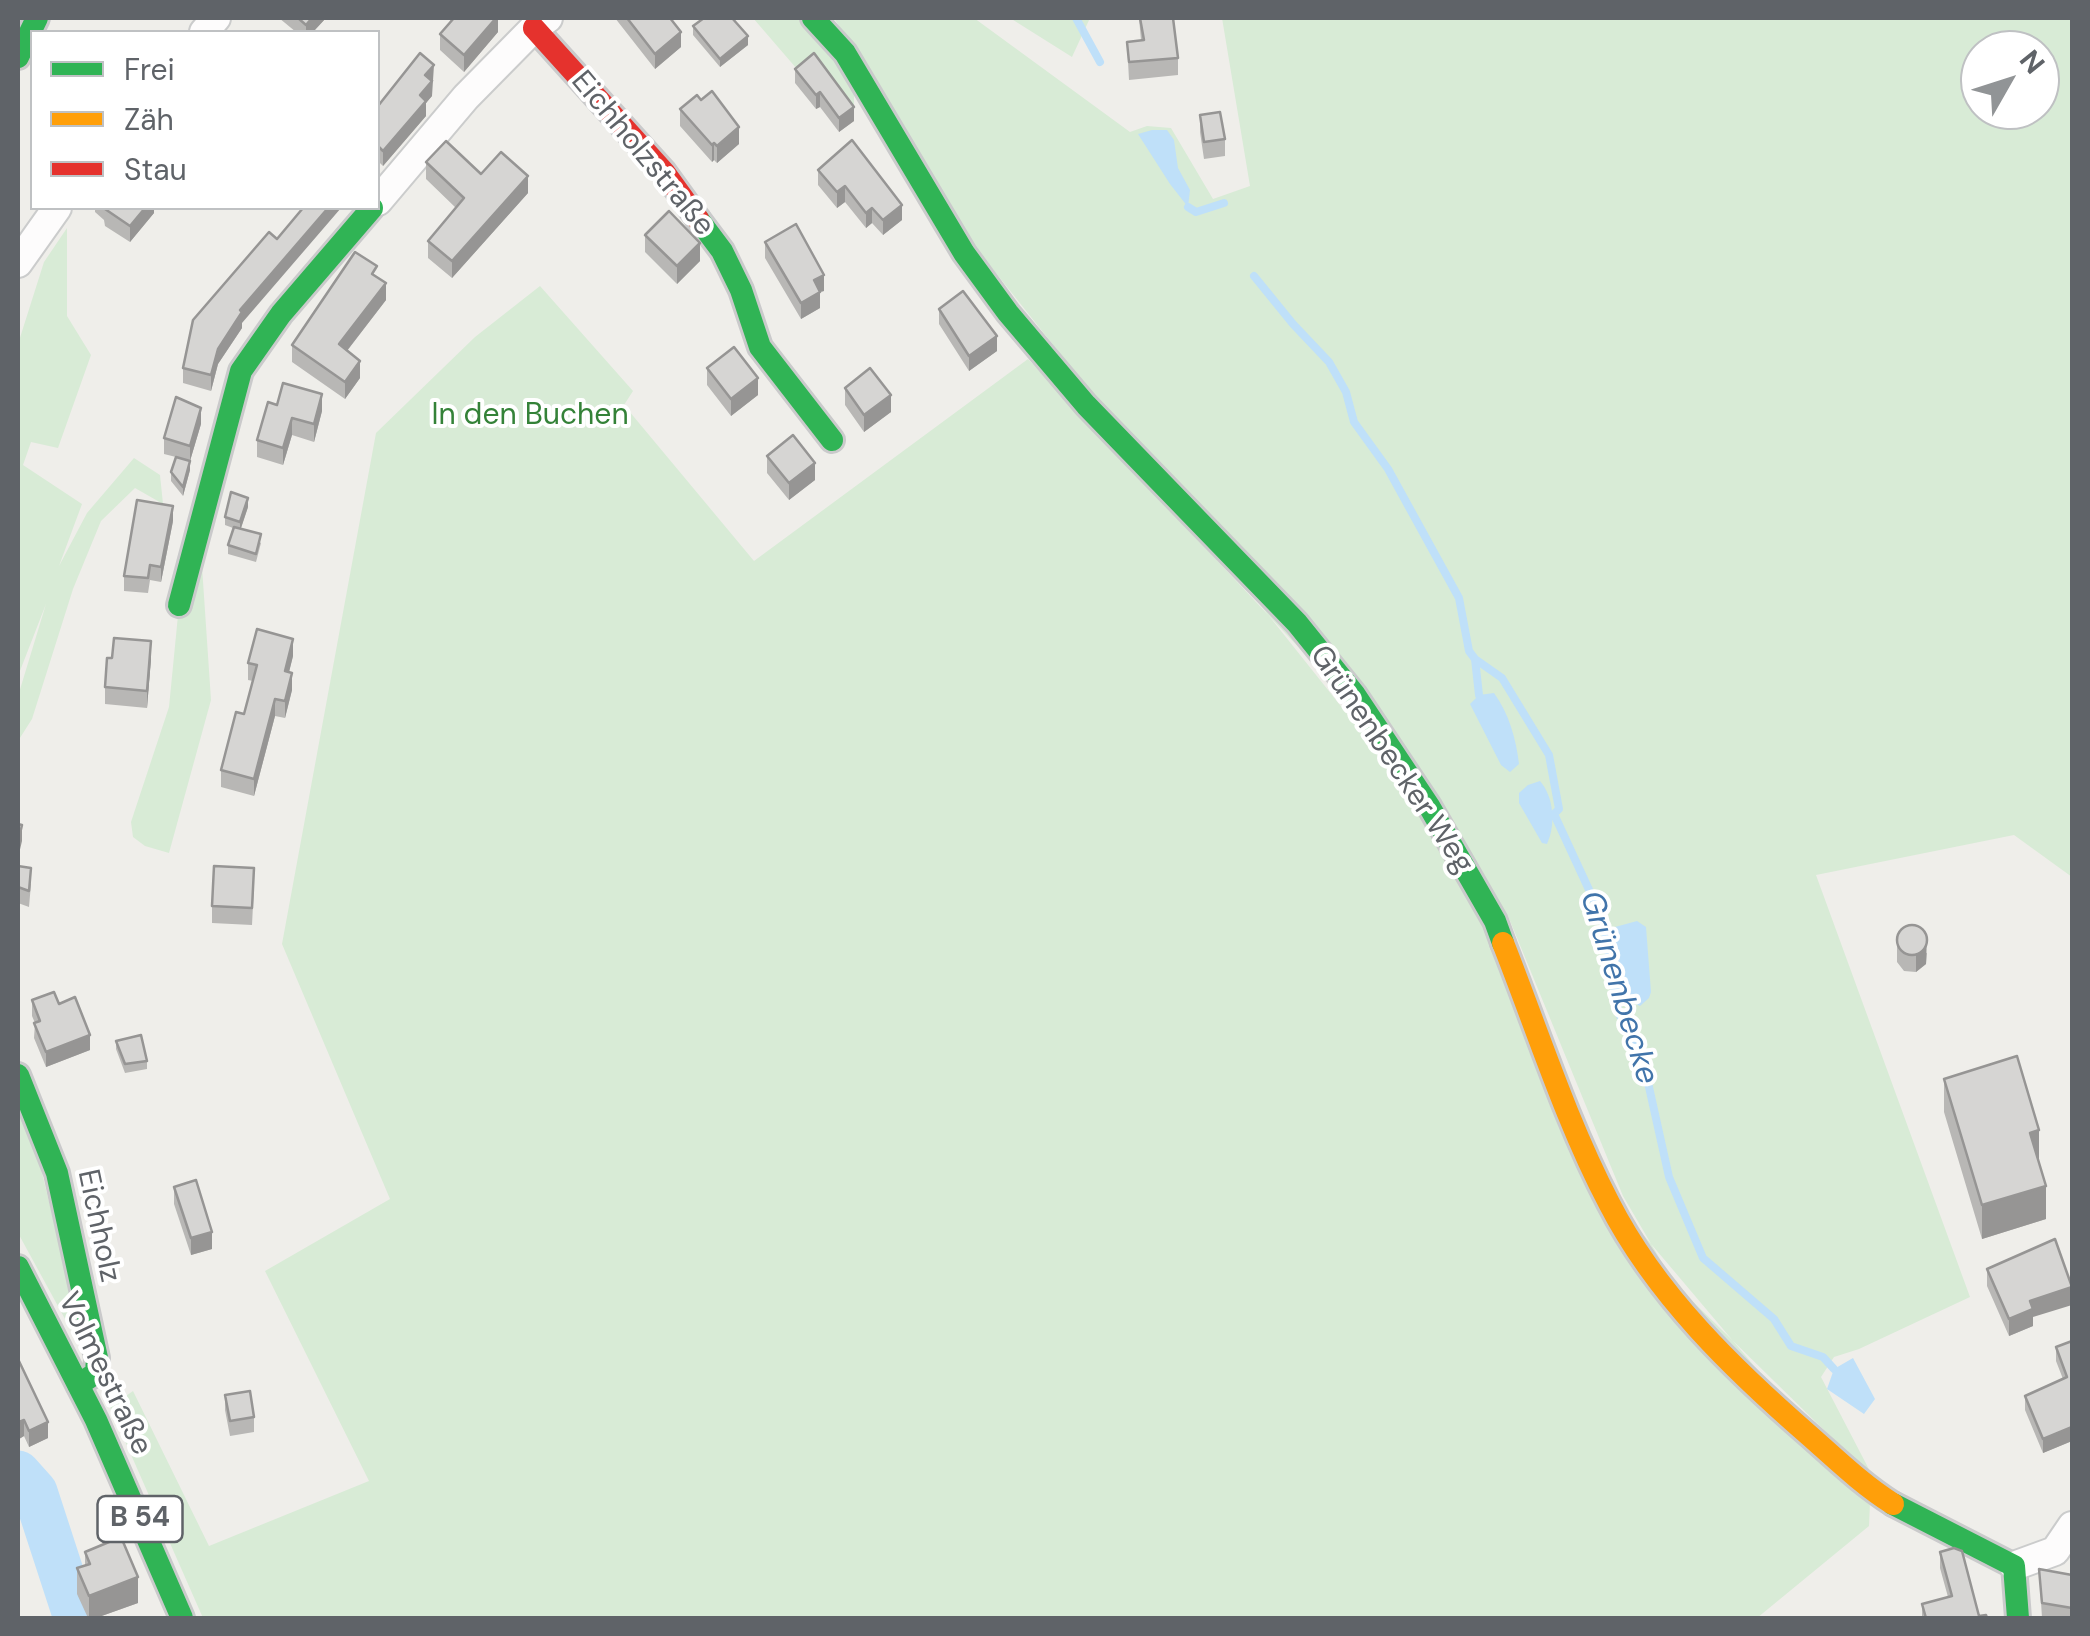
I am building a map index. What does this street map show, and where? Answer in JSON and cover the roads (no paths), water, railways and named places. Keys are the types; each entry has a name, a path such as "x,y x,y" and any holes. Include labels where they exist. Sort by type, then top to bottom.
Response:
{"street":[{"name":"Grünenbecker Weg","path":"813,18 845,53 964,253 1008,312 1086,406 1296,623 1355,695 1429,806 1495,921 1609,1204 1660,1284 1783,1414 1870,1490 1920,1520 2014,1566"},
{"name":"Eichholzstraße","path":"380,199 466,97 542,23 664,172 722,250 741,290 760,348 832,440"},
{"path":"18,57 30,32"},
{"path":"18,263 56,210"},
{"path":"179,606 241,371 281,314 370,210"},
{"name":"Eichholz","path":"18,1075 57,1173 97,1358 96,1373 78,1385"},
{"name":"Volmestraße","path":"18,1267 78,1385 182,1618"},
{"path":"2018,1618 2014,1566 2056,1551 2072,1526"}],"water":[{"path":"1167,130 1174,140 1178,168 1190,190 1188,207 1138,134"},
{"path":"1494,693 1508,718 1516,745 1519,764 1510,772 1501,765 1470,704 1479,695"},
{"path":"1540,781 1552,811 1547,844 1542,843 1519,803 1519,793"},
{"path":"1637,921 1646,927 1651,992 1640,1006 1616,985 1607,935 1615,927"},
{"path":"1853,1358 1875,1399 1864,1414 1827,1389 1834,1369"}],"waterway":[{"name":"Grünenbecke","path":"1076,18 1100,62"},
{"name":"Grünenbecke","path":"1188,207 1196,212 1224,203"},
{"name":"Grünenbecke","path":"1254,276 1329,362 1346,392 1354,422 1388,469 1459,598 1469,651 1502,678 1549,755 1559,809 1554,814 1603,920 1619,1014 1643,1060 1669,1177 1703,1258 1774,1319 1791,1346 1823,1357 1834,1369"},
{"path":"1475,659 1479,695"},
{"path":"18,1473 35,1492 76,1618"}],"park label":[{"name":"In den Buchen","path":"530,416"}]}
